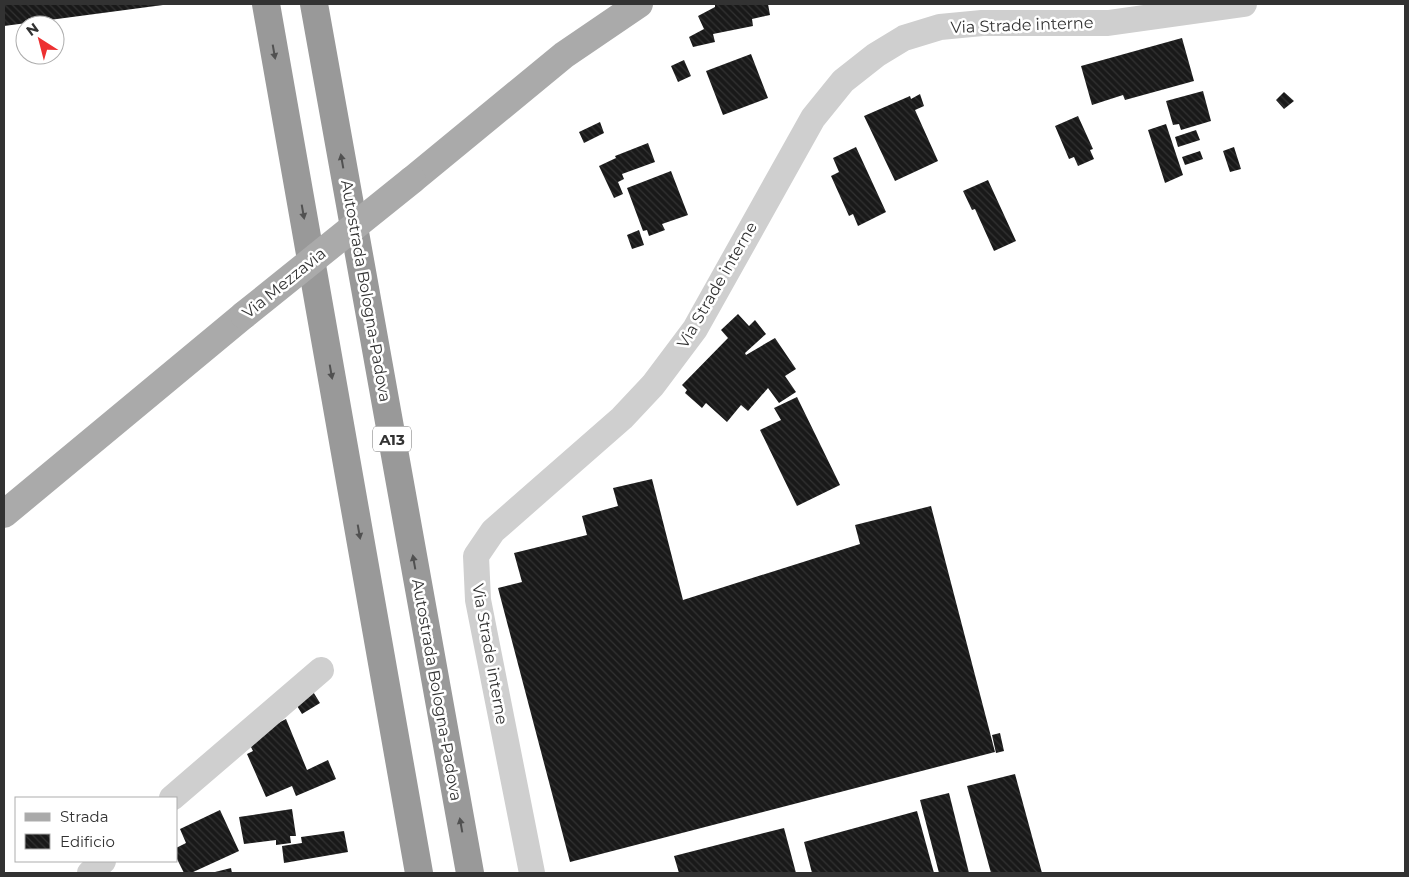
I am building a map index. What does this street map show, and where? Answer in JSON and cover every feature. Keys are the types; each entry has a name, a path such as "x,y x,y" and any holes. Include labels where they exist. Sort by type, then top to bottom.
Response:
{"highway":[{"path":"266,4 419,873"},
{"name":"Autostrada Bologna-Padova","path":"314,4 470,873"}],"main road":[{"name":"Via Mezzavia","path":"4,514 564,54 639,4"}],"street":[{"name":"Via Strade interne","path":"532,873 478,600 476,556 493,531 622,418 654,385 695,328 782,171 813,118 830,95 843,81 876,55 904,38 940,27 982,23 1108,22 1244,4"},
{"path":"173,797 321,670"},
{"path":"90,873 102,862"}],"building":[{"path":"4,4 163,5 65,18 65,15 15,15 15,25 4,26"},
{"path":"715,4 768,4 770,15 752,19 753,26 713,34 715,42 693,47 689,37 704,29 698,16 715,7"},
{"path":"1182,38 1194,81 1125,100 1123,95 1092,105 1081,66"},
{"path":"751,54 768,98 723,115 706,71"},
{"path":"684,60 691,76 678,82 671,66"},
{"path":"1203,91 1211,121 1181,130 1179,124 1173,125 1166,101"},
{"path":"1284,92 1294,101 1284,109 1276,100"},
{"path":"920,94 924,106 915,110 938,161 895,181 864,116 910,96 911,99"},
{"path":"1078,116 1093,149 1090,150 1094,159 1078,166 1074,157 1069,159 1055,126"},
{"path":"600,122 604,133 584,143 579,132"},
{"path":"1166,124 1183,175 1165,183 1148,130"},
{"path":"1196,130 1200,140 1178,147 1175,137"},
{"path":"648,143 655,162 622,174 624,179 618,182 623,194 614,198 599,166 616,158 615,156"},
{"path":"856,147 886,212 858,226 853,214 849,216 831,176 839,172 833,158"},
{"path":"1234,147 1241,169 1230,172 1223,151"},
{"path":"1200,151 1203,159 1185,165 1182,157"},
{"path":"671,171 688,215 662,224 665,230 649,236 647,230 643,231 627,188"},
{"path":"988,180 1016,241 994,251 975,209 972,210 963,191"},
{"path":"639,230 644,245 632,249 627,235"},
{"path":"738,314 749,326 755,320 766,334 745,353 746,355 775,338 796,369 785,376 796,392 779,403 768,388 748,411 741,405 727,422 706,403 702,408 685,393 687,390 682,385 728,338 721,330"},
{"path":"797,397 840,485 797,506 760,430 781,420 774,408"},
{"path":"652,479 683,600 860,544 855,525 931,506 995,752 570,862 498,588 522,582 514,553 587,535 582,516 618,506 613,488"},
{"path":"312,690 320,703 302,714 294,701"},
{"path":"286,719 307,770 328,760 336,779 296,796 292,786 266,797 247,754 253,751 247,739"},
{"path":"1000,733 1004,751 996,753 992,735"},
{"path":"1015,774 1042,873 991,873 967,786"},
{"path":"949,793 969,873 939,873 920,800"},
{"path":"292,809 296,836 290,836 291,843 276,845 276,840 244,844 239,817"},
{"path":"220,810 239,851 191,873 184,873 178,861 178,847 186,843 180,829"},
{"path":"917,811 934,873 812,873 804,842"},
{"path":"784,828 796,873 679,873 674,856"},
{"path":"344,831 348,852 284,863 282,846 302,843 301,837"},
{"path":"231,868 232,873 211,873"}]}
